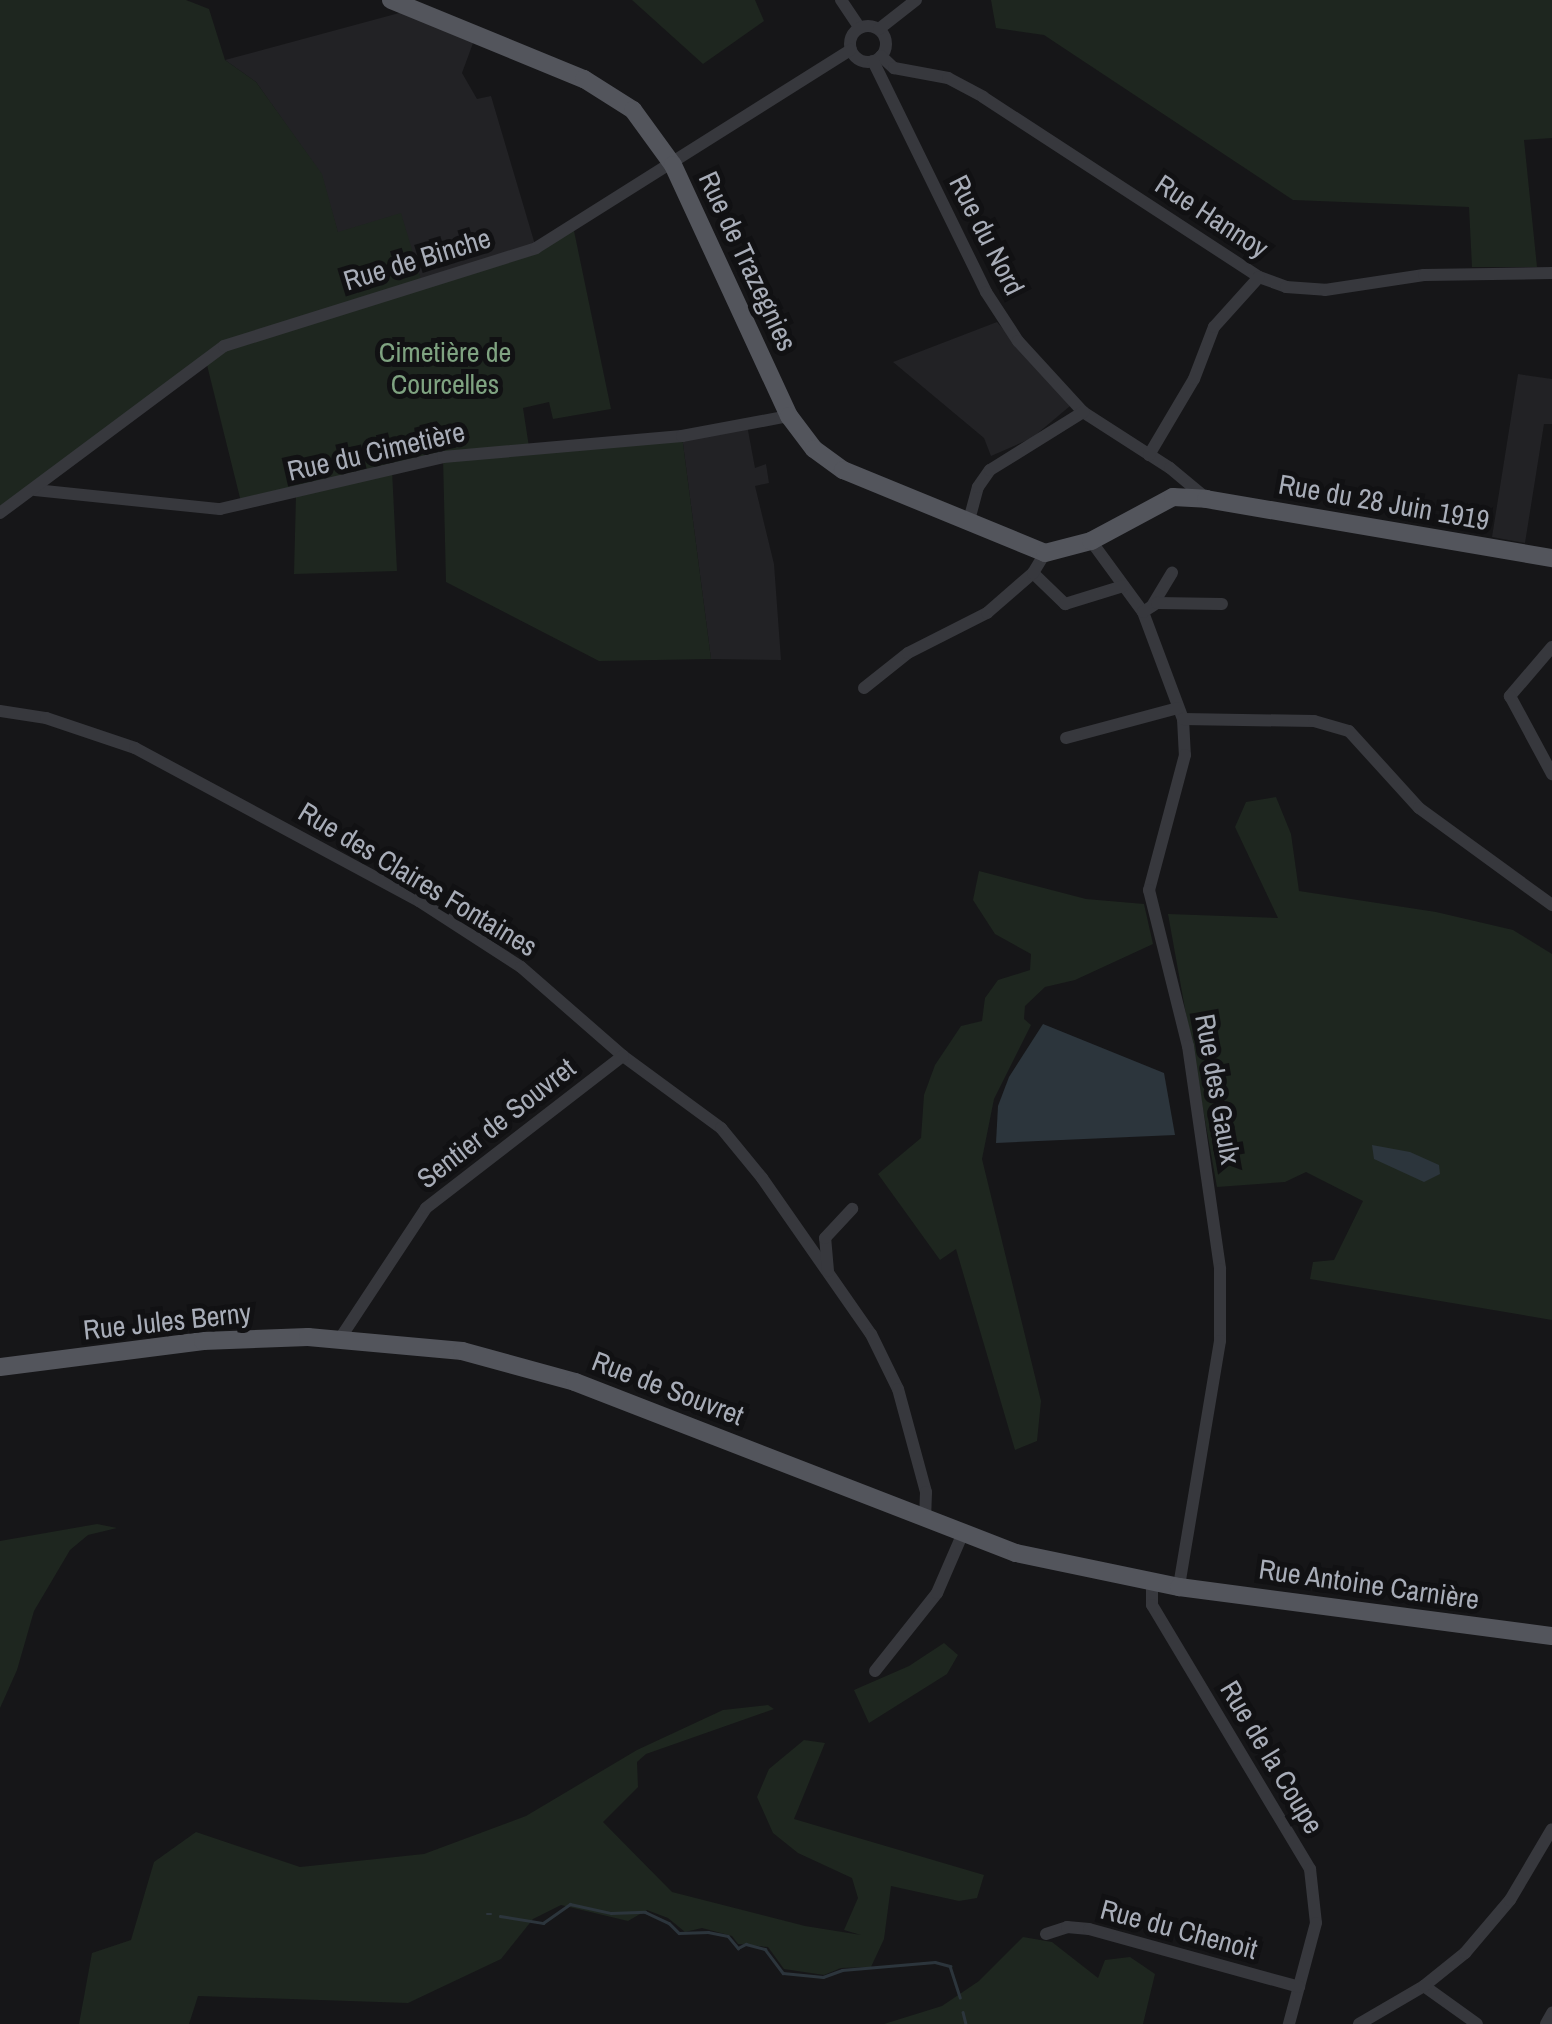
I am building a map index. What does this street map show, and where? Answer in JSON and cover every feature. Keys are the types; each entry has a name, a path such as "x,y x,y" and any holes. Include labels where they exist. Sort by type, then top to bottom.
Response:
{"main road":[{"name":"Rue de Trazegnies","path":"392,0 584,79 633,110 673,165 788,416 814,449 842,470 1045,554"},
{"name":"Rue du 28 Juin 1919","path":"1045,554 1091,541 1173,497 1206,498 1552,558"},
{"name":"Rue de Souvret","path":"341,1337 462,1351 576,1382 1016,1554 1180,1587"},
{"name":"Rue Jules Berny","path":"0,1367 203,1341 341,1337"},
{"name":"Rue Antoine Carnière","path":"1180,1587 1552,1636"}],"street":[{"path":"841,0 858,27"},
{"path":"858,27 879,28 916,0"},
{"path":"858,27 851,50 862,60 877,59 886,48 879,28"},
{"name":"Rue de Binche","path":"0,514 224,346 536,248 851,50"},
{"name":"Rue Hannoy","path":"877,59 894,68 948,78 984,96 1258,277 1286,286 1325,290 1424,275 1552,273"},
{"name":"Rue du Nord","path":"877,59 1000,316 1083,412 1206,498"},
{"path":"1149,455 1194,379 1214,327 1258,277"},
{"path":"968,524 978,487 990,470 1083,412"},
{"name":"Rue du Cimetière","path":"35,490 220,509 443,456 682,436 788,416"},
{"name":"Rue des Gaulx","path":"1091,541 1123,586 1148,609 1180,713 1185,755 1149,890 1188,1046 1200,1122 1220,1269 1220,1341 1180,1587"},
{"path":"864,688 908,654 986,613 1032,573 1045,554"},
{"path":"1032,573 1065,604 1123,586"},
{"path":"1148,609 1172,573"},
{"path":"1148,609 1222,604"},
{"path":"1552,647 1510,696 1552,774"},
{"name":"Rue des Claires Fontaines","path":"0,711 46,718 135,748 358,867 521,967 623,1056 721,1128 871,1334 898,1389 926,1492 924,1518"},
{"path":"1066,738 1180,713 1314,720 1349,731 1418,808 1552,905"},
{"name":"Sentier de Souvret","path":"341,1337 426,1208 623,1056"},
{"path":"828,1273 825,1238 852,1209"},
{"path":"876,1671 937,1593 963,1533"},
{"name":"Rue de la Coupe","path":"1152,1582 1152,1605 1310,1869 1316,1924 1288,2024"},
{"path":"1359,2024 1424,1986 1465,1953 1510,1900 1552,1829"},
{"name":"Rue du Chenoit","path":"1046,1934 1067,1927 1090,1929 1299,1987"},
{"path":"1424,1986 1478,2024"},
{"path":"1546,2024 1552,2013"}],"shaded area":[{"path":"414,9 476,35 462,73 477,99 491,96 536,248 422,284 338,233 321,174 256,82 225,60"},
{"path":"997,322 1070,406 1032,438 991,456 984,438 893,362"},
{"path":"1518,374 1552,379 1552,424 1544,424 1525,543 1492,537"},
{"path":"747,425 755,468 766,464 769,483 755,486 774,564 781,660 711,659 682,436"},
{"path":"1043,1024 1164,1073 1175,1135 996,1143 998,1106 1009,1077"},
{"path":"1372,1145 1410,1152 1439,1165 1440,1174 1424,1182 1374,1159"}],"green space":[{"name":"Cimetière de Courcelles","path":"0,0 186,0 209,9 225,60 256,82 322,174 338,232 401,213 422,283 536,248 573,226 611,409 553,419 549,402 523,408 529,447 682,436 711,659 599,661 446,582 443,457 392,470 397,571 294,574 296,495 242,506 205,357 0,513"},
{"path":"632,0 755,0 764,21 703,64"},
{"path":"991,0 1552,0 1552,138 1524,140 1537,267 1472,267 1469,207 1293,200 1044,35 996,28"},
{"path":"1276,797 1291,834 1299,891 1436,912 1513,930 1552,954 1552,1320 1310,1279 1313,1262 1334,1260 1363,1201 1306,1172 1285,1182 1217,1187 1168,914 1278,918 1235,827 1246,802"},
{"path":"979,871 1086,899 1144,904 1153,944 1075,980 1045,987 1025,1006 1024,1019 1031,1025 994,1099 982,1159 1041,1401 1037,1441 1015,1450 956,1249 940,1260 878,1174 921,1138 924,1095 935,1065 961,1026 982,1021 985,998 998,980 1030,970 1031,954 995,934 973,900"},
{"path":"97,1524 117,1528 88,1535 70,1550 34,1611 17,1670 0,1708 0,1541"},
{"path":"944,1643 958,1655 947,1674 869,1723 854,1690 909,1666"},
{"path":"768,1705 774,1709 646,1754 637,1762 638,1787 603,1822 672,1892 805,1926 861,1935 844,1930 858,1898 852,1878 798,1853 773,1833 757,1797 769,1769 804,1740 825,1743 794,1819 984,1875 977,1898 959,1901 891,1886 884,1939 871,1967 841,1968 824,1975 784,1969 768,1947 738,1944 732,1936 702,1928 685,1932 668,1918 647,1910 628,1921 561,1905 533,1919 501,1959 408,2003 198,1996 189,2024 79,2024 92,1953 131,1940 154,1862 196,1832 300,1867 424,1854 526,1816 637,1750 723,1710"},
{"path":"1023,1937 1052,1942 1098,1978 1105,1960 1130,1957 1155,1974 1143,2024 884,2024 942,2006 979,1981"}],"waterway":[{"path":"500,1916 543,1923 570,1904 611,1913 645,1912 669,1923 679,1933 708,1932 728,1936 738,1948 746,1944 765,1949 783,1973 823,1977 842,1970 935,1962 950,1966 960,1997"},
{"path":"963,2012 966,2024"}]}
